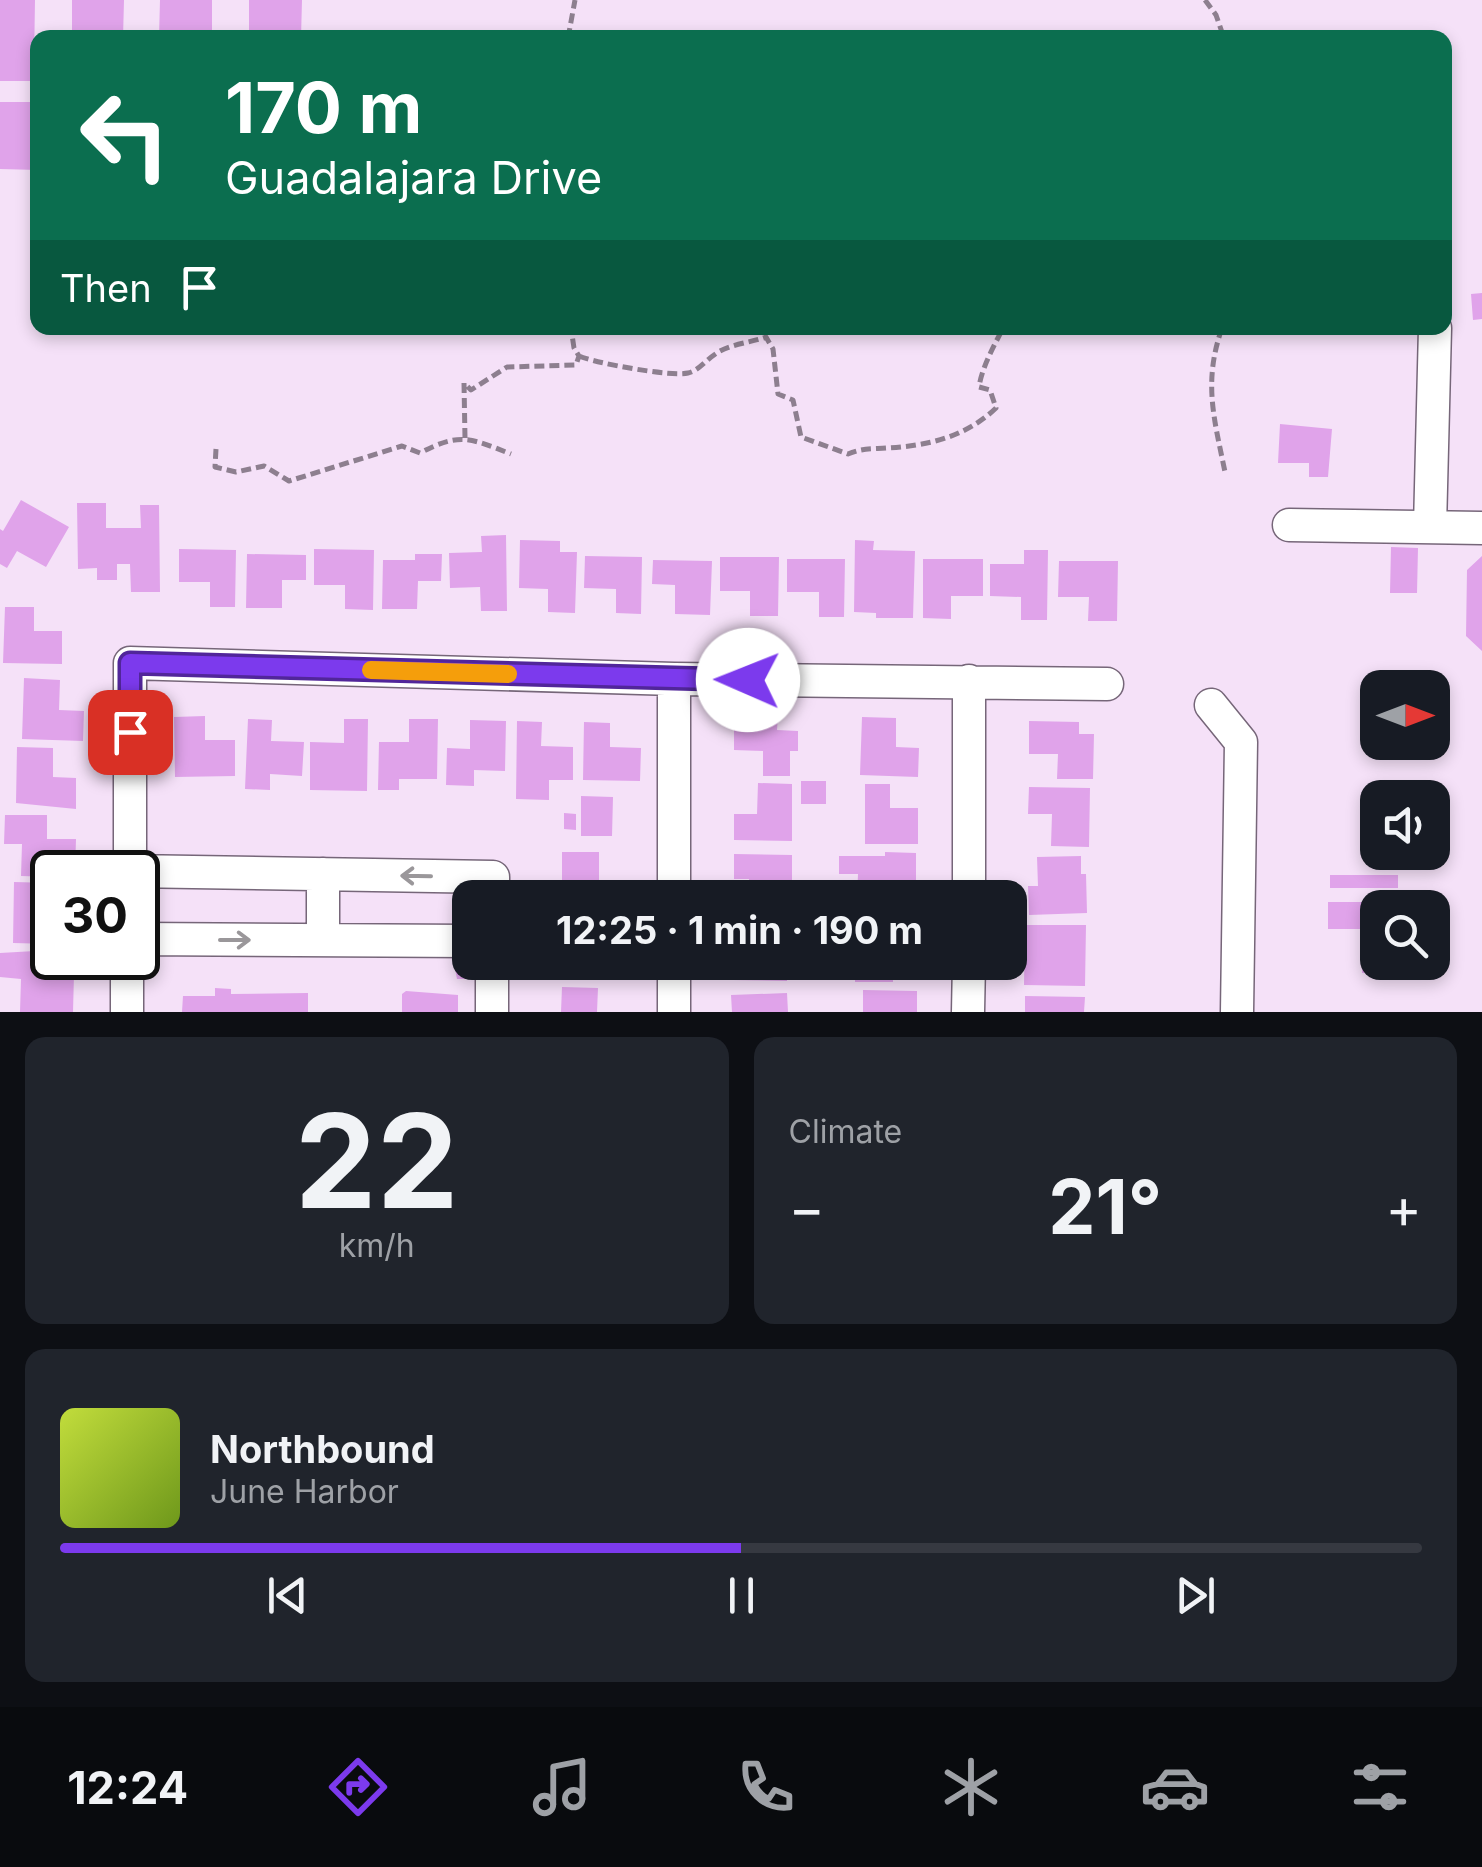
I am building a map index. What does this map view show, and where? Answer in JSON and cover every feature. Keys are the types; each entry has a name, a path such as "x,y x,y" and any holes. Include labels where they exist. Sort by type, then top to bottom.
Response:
{"street":[{"path":"1430,527 1435,335"},
{"path":"1288,525 1482,528"},
{"path":"130,850 130,663 674,679 1107,684"},
{"path":"674,679 674,880"},
{"path":"969,880 970,681"},
{"path":"1212,705 1241,742 1237,1012"},
{"path":"160,872 493,880"},
{"path":"323,874 323,940"},
{"path":"160,939 452,941"},
{"path":"126,1012 127,980"},
{"path":"492,980 492,1012"},
{"path":"674,980 674,1012"},
{"path":"968,980 968,1012"}],"path":[{"path":"569,30 575,0"},
{"path":"1205,0 1221,30"},
{"path":"465,438 464,383 471,390 507,366 576,364 579,356 573,335"},
{"path":"579,356 664,374 692,373 719,351 766,336 773,348 778,394 793,400 800,437 848,454 864,447 916,446 956,437 982,422 996,408 990,390 979,387 981,371 1000,335"},
{"path":"1220,335 1210,368 1210,394 1225,472"},
{"path":"216,449 215,467 236,472 264,466 289,481 402,446 420,453 447,440 465,438 511,454"}],"building":[{"path":"0,0 35,0 35,30 30,30 30,81 0,81"},
{"path":"72,0 124,0 123,30 72,30"},
{"path":"160,0 212,0 212,30 159,30"},
{"path":"249,0 302,0 301,30 249,30"},
{"path":"0,102 30,102 30,170 0,169"},
{"path":"1482,293 1482,319 1473,320 1471,294"},
{"path":"1280,424 1332,429 1328,477 1309,477 1309,463 1278,463"},
{"path":"21,500 69,527 46,567 17,551 7,568 0,564 0,529 3,531"},
{"path":"77,503 106,503 106,528 141,528 140,505 159,505 160,592 131,592 130,564 117,564 117,580 97,580 97,568 78,569"},
{"path":"506,535 507,611 481,611 480,587 450,588 449,553 482,552 481,536"},
{"path":"520,540 560,541 560,552 577,552 575,613 548,612 548,589 519,588"},
{"path":"855,540 874,541 873,550 915,551 913,618 876,618 876,613 854,612"},
{"path":"1391,547 1418,548 1417,593 1390,593"},
{"path":"179,549 236,550 235,607 210,607 210,582 179,582"},
{"path":"314,549 374,550 373,610 345,609 345,585 314,585"},
{"path":"1024,550 1048,550 1047,620 1021,620 1021,597 990,596 990,564 1024,564"},
{"path":"247,554 306,555 306,580 282,580 282,608 246,608"},
{"path":"415,554 442,554 441,581 418,581 417,609 382,609 383,560 415,560"},
{"path":"585,556 642,557 641,614 616,613 616,589 584,588"},
{"path":"1482,556 1482,651 1466,636 1467,570"},
{"path":"720,557 779,557 778,616 750,616 750,591 720,591"},
{"path":"787,559 845,559 844,617 819,617 819,592 787,592"},
{"path":"923,559 983,559 983,596 951,596 951,619 923,618"},
{"path":"653,560 712,561 710,615 675,614 675,585 652,584"},
{"path":"1059,561 1118,561 1117,621 1088,621 1089,597 1058,597"},
{"path":"5,607 34,607 34,631 62,631 62,664 3,663"},
{"path":"24,678 60,680 59,710 84,711 83,741 22,739"},
{"path":"734,714 778,715 777,730 798,731 798,751 790,751 790,776 763,776 763,751 734,750"},
{"path":"205,716 205,740 235,740 235,776 175,777 174,717"},
{"path":"862,717 896,718 896,747 919,748 918,777 860,775"},
{"path":"248,719 272,720 271,741 304,742 302,776 270,774 270,790 245,789"},
{"path":"344,719 368,719 367,791 310,790 310,742 344,743"},
{"path":"409,719 438,719 437,779 399,779 399,790 378,790 379,742 409,742"},
{"path":"470,720 506,721 505,771 474,770 474,786 446,785 447,748 470,749"},
{"path":"517,721 542,722 541,746 573,747 573,780 549,780 549,800 516,799"},
{"path":"1029,721 1079,722 1079,734 1094,734 1093,779 1057,779 1058,754 1029,754"},
{"path":"584,722 610,723 610,747 641,748 640,781 583,780"},
{"path":"17,747 53,748 53,777 76,778 76,809 16,803"},
{"path":"801,781 826,781 826,804 801,804"},
{"path":"758,783 792,784 792,841 734,840 734,814 757,814"},
{"path":"865,784 890,784 890,808 918,808 918,844 865,844"},
{"path":"1029,787 1090,788 1089,847 1051,846 1052,814 1028,814"},
{"path":"581,796 613,797 612,836 581,836"},
{"path":"564,813 576,814 576,830 564,829"},
{"path":"5,815 47,815 47,839 76,839 76,850 30,850 30,876 21,876 22,844 4,844"},
{"path":"562,852 599,852 599,880 562,880"},
{"path":"885,852 916,853 916,880 858,880 858,874 839,874 839,856 885,856"},
{"path":"734,854 792,855 792,880 734,879"},
{"path":"1081,856 1081,874 1086,874 1087,913 1029,915 1028,886 1038,886 1037,857"},
{"path":"1330,875 1398,875 1398,888 1330,888"},
{"path":"14,882 30,882 30,943 13,943"},
{"path":"1328,902 1360,902 1360,929 1328,929"},
{"path":"1027,925 1086,925 1085,986 1024,985"},
{"path":"30,951 30,980 74,980 73,1012 20,1012 21,979 0,977 0,953"},
{"path":"855,980 893,980 893,982"},
{"path":"562,987 598,988 597,1012 561,1012"},
{"path":"215,988 231,989 231,994 308,993 308,1012 182,1012 183,996 215,996"},
{"path":"863,990 917,991 917,1012 863,1012"},
{"path":"406,991 458,995 458,1012 402,1012 402,994"},
{"path":"787,993 788,1012 732,1012 731,995"},
{"path":"1025,996 1085,997 1084,1012 1025,1012"}],"slow traffic":[{"path":"371,670 508,674"}],"route":[{"path":"130,732 130,663 748,680"}]}
